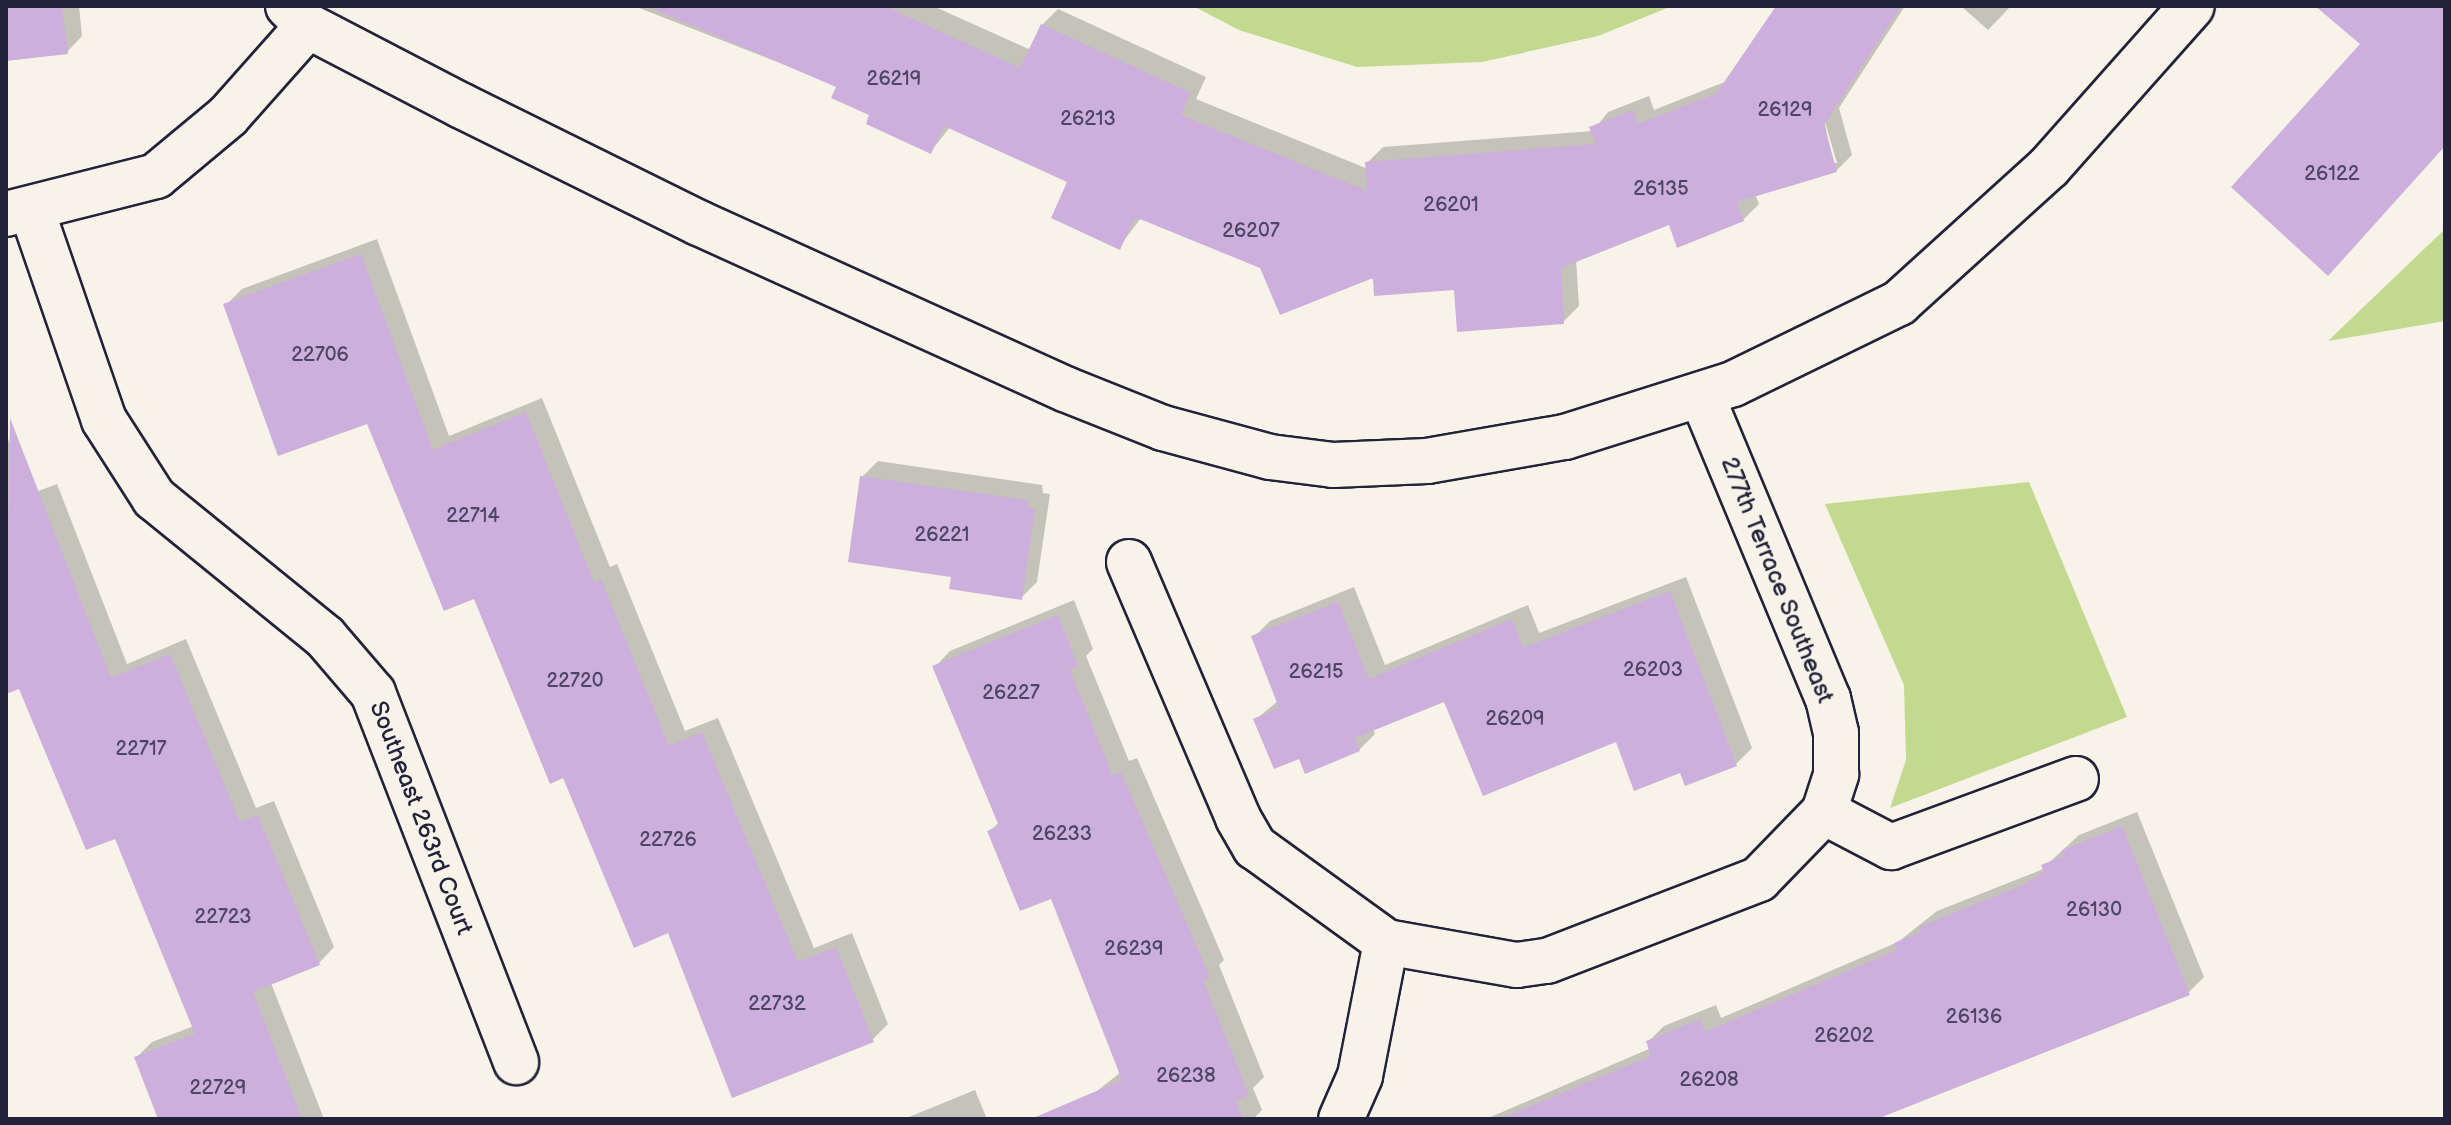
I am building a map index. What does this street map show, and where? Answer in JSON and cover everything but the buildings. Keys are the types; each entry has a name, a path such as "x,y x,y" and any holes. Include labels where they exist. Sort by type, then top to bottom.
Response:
{"street":[{"path":"19,213 156,176 179,160 228,116 298,16 699,223 1065,389 1163,428 1270,457 1333,465 1427,461 1565,437 1733,384 1899,303 2049,167 2192,6"},
{"name":"Southeast 263rd Court","path":"19,213 104,420 154,498 325,637 373,693 516,1062"},
{"name":"277th Terrace Southeast","path":"1386,942 1517,965 1547,961 1759,879 1824,812 1836,774 1836,733 1828,699 1701,394"},
{"path":"1129,562 1238,818 1255,847 1386,942 1360,1076 1341,1119"},
{"path":"1824,812 1891,847 2076,779"}],"green space":[{"path":"1193,6 1672,6 1598,36 1482,62 1357,67 1239,30"},
{"path":"2445,229 2445,321 2328,341"},
{"path":"2029,482 2127,717 1890,808 1906,760 1904,685 1825,504"}]}
